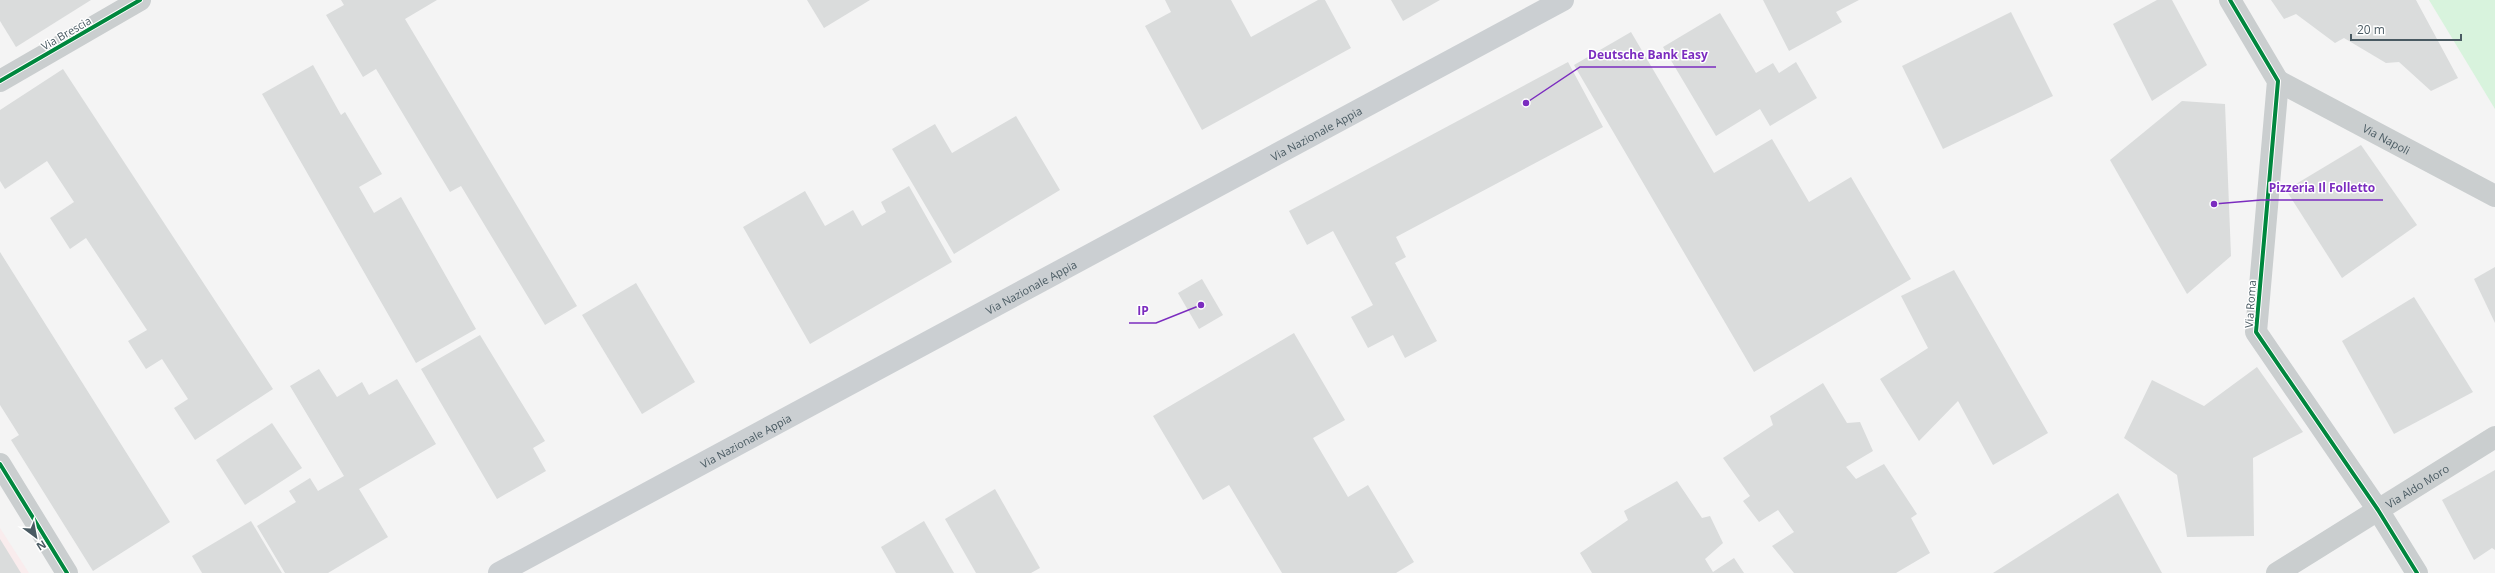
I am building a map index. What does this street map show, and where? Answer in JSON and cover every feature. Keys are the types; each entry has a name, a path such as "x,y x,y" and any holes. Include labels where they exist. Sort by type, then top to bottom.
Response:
{"main road":[{"name":"Via Nazionale Appia","path":"499,573 1563,0"}],"street":[{"name":"Via Brescia","path":"0,81 140,0"},
{"path":"2230,0 2278,82"},
{"name":"Via Napoli","path":"2278,82 2495,196"},
{"name":"Via Roma","path":"2278,82 2256,332 2378,510 2417,573"},
{"name":"Via Aldo Moro","path":"2277,573 2495,437"},
{"path":"0,464 67,573"}],"shaded area":[{"path":"0,528 29,573 0,573"}],"green space":[{"path":"2429,0 2495,0 2495,109"}],"building":[{"path":"0,0 91,0 16,47 0,21"},
{"path":"341,0 437,0 405,19 577,306 545,325 461,186 450,192 376,69 363,77 326,15 344,5"},
{"path":"807,0 870,0 824,28"},
{"path":"1165,0 1231,0 1251,37 1318,0 1325,0 1351,48 1202,130 1145,26 1171,12"},
{"path":"1391,0 1440,0 1403,21"},
{"path":"1763,0 1859,0 1836,12 1842,22 1789,51"},
{"path":"2157,0 2172,0 2207,65 2152,101 2113,24"},
{"path":"2271,0 2416,0 2458,78 2431,91 2399,62 2386,63 2344,38 2335,43 2296,14 2284,19"},
{"path":"2011,12 2053,96 1943,149 1902,66"},
{"path":"1720,13 1756,73 1773,63 1779,73 1796,62 1817,98 1770,126 1760,109 1716,136 1663,47"},
{"path":"1631,32 1714,173 1772,139 1809,202 1851,177 1911,279 1754,372 1574,65"},
{"path":"1568,62 1603,127 1396,237 1406,257 1395,263 1437,341 1405,358 1393,335 1368,348 1351,317 1373,305 1333,231 1307,245 1289,211"},
{"path":"313,65 341,115 345,112 382,174 359,187 374,213 401,197 476,329 416,363 262,94"},
{"path":"63,69 273,389 195,440 174,408 188,399 162,359 146,369 128,341 147,330 86,238 70,249 50,218 74,202 47,161 5,189 0,181 0,110"},
{"path":"2182,101 2225,104 2231,256 2187,294 2110,160"},
{"path":"1016,116 1060,190 954,254 892,149 935,124 952,153"},
{"path":"2361,145 2417,225 2342,278 2286,190"},
{"path":"909,186 952,262 810,344 743,227 805,191 825,226 853,210 862,226 886,212 881,202"},
{"path":"0,252 170,522 93,571 11,440 19,435 0,405"},
{"path":"2495,267 2495,323 2474,279"},
{"path":"1954,270 2048,433 1993,465 1958,401 1919,441 1880,379 1928,348 1901,296"},
{"path":"1202,279 1223,315 1199,329 1178,293"},
{"path":"636,283 695,382 642,414 582,315"},
{"path":"2414,297 2473,392 2394,434 2342,341"},
{"path":"1294,333 1345,420 1313,438 1348,497 1368,485 1414,562 1396,573 1282,573 1229,485 1203,500 1153,416"},
{"path":"480,335 545,441 533,448 546,471 497,499 421,369"},
{"path":"2257,367 2303,432 2253,458 2254,536 2187,537 2177,475 2124,438 2152,380 2204,406"},
{"path":"319,369 337,397 362,382 369,395 397,379 436,444 359,489 388,537 328,573 285,573 257,526 296,502 289,491 310,478 318,491 344,476 290,386"},
{"path":"1823,383 1847,423 1860,422 1873,451 1846,467 1856,479 1884,464 1917,514 1911,518 1930,553 1896,573 1794,573 1772,546 1794,532 1778,510 1759,522 1743,501 1750,496 1723,458 1773,425 1770,416"},
{"path":"272,423 302,468 245,505 216,460"},
{"path":"2495,470 2495,550 2492,548 2474,560 2442,500"},
{"path":"1677,481 1702,518 1710,516 1723,543 1705,559 1713,572 1734,558 1744,573 1592,573 1580,553 1628,520 1624,511"},
{"path":"995,489 1040,568 1031,573 976,573 945,519"},
{"path":"2118,493 2162,573 1993,573"},
{"path":"251,521 282,573 202,573 192,556"},
{"path":"924,521 954,573 896,573 881,547"},
{"path":"0,539 21,573 0,573"}],"cycle path":[{"path":"0,81 140,0"},
{"path":"2230,0 2278,81 2256,332 2378,510 2417,573"},
{"path":"0,464 67,573"}],"place":[{"name":"Deutsche Bank Easy","path":"1526,103"},
{"name":"Pizzeria Il Folletto","path":"2214,204"},
{"name":"IP","path":"1201,305"}]}
